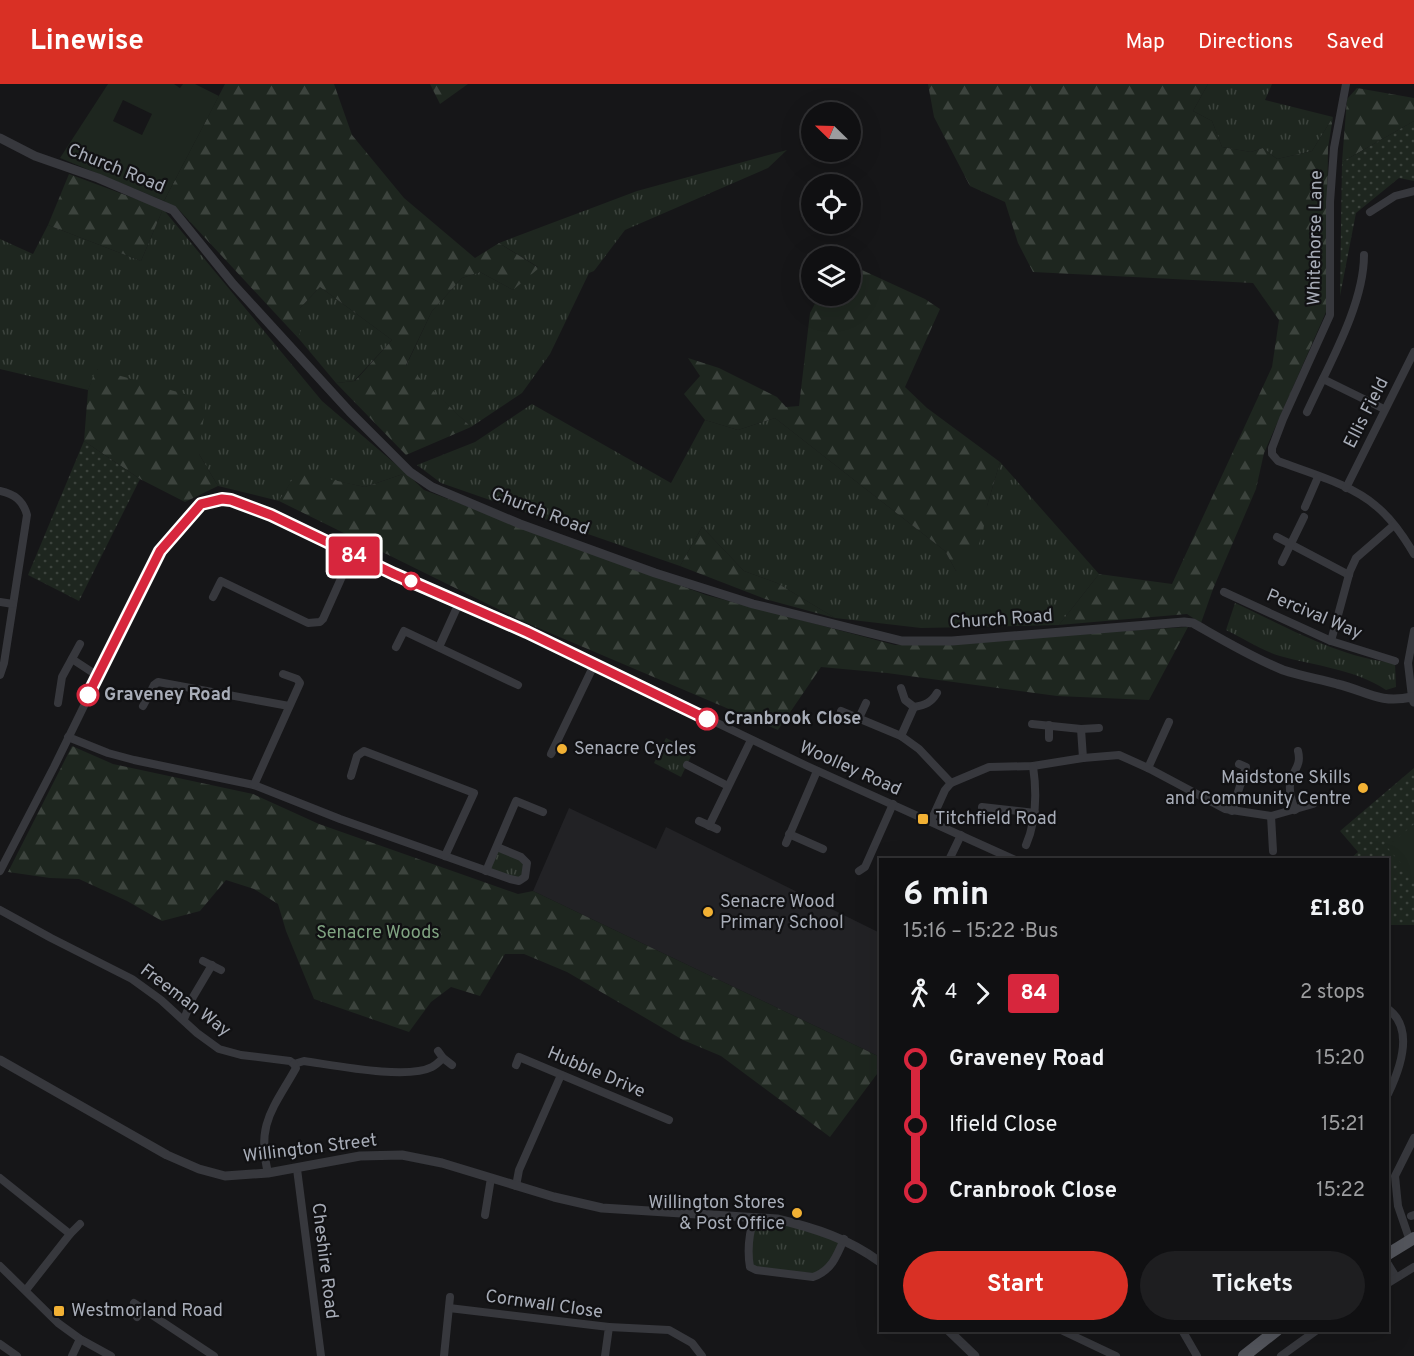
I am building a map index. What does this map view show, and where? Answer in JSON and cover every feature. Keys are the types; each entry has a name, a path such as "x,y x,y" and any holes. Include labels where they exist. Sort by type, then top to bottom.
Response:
{"main road":[{"path":"1389,1253 1412,1240"},
{"path":"1244,1356 1274,1332"}],"street":[{"name":"Whitehorse Lane","path":"1318,477 1278,461 1272,454 1272,448 1330,315 1330,213 1334,148 1346,84"},
{"name":"Church Road","path":"0,138 35,156 98,178 172,210 233,284 350,412 410,472 432,487 520,524 655,573 753,604 902,641 952,641 1193,623 1247,654 1284,670 1338,684 1374,698 1413,699"},
{"path":"1370,212 1395,196 1414,191"},
{"path":"1307,412 1354,307 1364,255"},
{"name":"Ellis Field","path":"1347,488 1414,352"},
{"path":"1323,379 1384,409"},
{"path":"1305,507 1318,477 1347,488 1377,506 1394,525 1414,554"},
{"path":"0,491 18,498 25,505 27,514 4,663 0,675"},
{"name":"Woolley Road","path":"0,871 160,551 201,504 222,499 231,500 271,515 459,603 527,632 817,771 1011,858"},
{"path":"1282,562 1304,517"},
{"path":"1331,641 1356,558 1394,525"},
{"path":"1277,537 1349,575"},
{"path":"213,597 221,580 308,623 320,622 352,554"},
{"name":"Percival Way","path":"1224,592 1331,641 1395,661"},
{"path":"0,602 13,604"},
{"path":"439,647 459,603"},
{"path":"396,647 404,631 518,685"},
{"path":"1413,699 1408,663 1414,631"},
{"path":"58,703 62,676 80,645"},
{"path":"72,659 98,676"},
{"path":"551,754 594,665"},
{"path":"254,785 300,683 297,679 283,674"},
{"path":"143,706 154,685 158,682 289,706"},
{"path":"901,688 905,700 914,706 925,705 933,700 937,693"},
{"path":"859,718 866,702"},
{"path":"901,736 914,706"},
{"path":"841,711 901,736 919,749 951,783"},
{"path":"1148,768 1169,722"},
{"path":"1032,724 1081,729 1099,728"},
{"path":"1048,726 1049,738"},
{"path":"1081,729 1083,758"},
{"path":"68,737 134,760 254,785 340,819 486,871 519,881 525,877 527,862 496,847"},
{"path":"709,825 751,740"},
{"path":"1295,810 1290,796 1290,784 1300,761 1298,751"},
{"path":"351,776 357,756 363,752 474,793 445,856"},
{"path":"931,821 945,790 951,783 989,767 1033,766 1119,755 1232,811 1271,816 1313,804"},
{"path":"1232,811 1246,766 1239,764"},
{"path":"687,765 728,786"},
{"path":"1026,845 1032,831 1035,813 1036,792 1033,766"},
{"path":"786,843 817,771"},
{"path":"486,871 516,801 543,812"},
{"path":"858,871 865,867 893,804"},
{"path":"982,807 1035,813"},
{"path":"1271,816 1273,851"},
{"path":"699,821 717,829"},
{"path":"789,834 823,849"},
{"path":"951,858 961,835"},
{"name":"Freeman Way","path":"0,910 132,979 219,1049 241,1055 290,1061 294,1064 304,1061 399,1072 419,1071 433,1067 441,1054 452,1065"},
{"path":"203,961 220,970"},
{"path":"184,1019 193,997 212,965"},
{"path":"1389,1010 1405,1024 1410,1041 1406,1056 1389,1092"},
{"name":"Hubble Drive","path":"516,1065 519,1057 669,1120"},
{"name":"Willington Street","path":"0,1060 167,1155 199,1169 225,1176 297,1169 360,1156 402,1155 442,1163 554,1197 602,1208 791,1222 844,1239 879,1261"},
{"path":"268,1173 263,1154 266,1123 296,1068 294,1064"},
{"path":"516,1186 519,1170 561,1075"},
{"path":"1412,1240 1398,1206 1395,1176 1414,1138"},
{"name":"Cheshire Road","path":"297,1169 321,1356"},
{"path":"0,1178 70,1234"},
{"path":"485,1215 491,1178"},
{"path":"754,1218 749,1235 749,1260 750,1267 756,1270 813,1277 822,1275 834,1263 844,1239"},
{"path":"26,1290 80,1224"},
{"path":"0,1266 58,1323 80,1339 111,1356"},
{"path":"1389,1266 1396,1277"},
{"path":"1389,1282 1414,1267"},
{"path":"444,1356 450,1297"},
{"path":"134,1303 214,1356"},
{"name":"Cornwall Close","path":"449,1308 609,1327 605,1356"},
{"path":"137,1317 143,1309"},
{"path":"609,1327 669,1330 692,1343 702,1356"},
{"path":"950,1332 971,1354"},
{"path":"1065,1332 1116,1356"},
{"path":"1183,1332 1197,1356"},
{"path":"1281,1356 1314,1332"},
{"path":"72,1356 80,1339"},
{"path":"0,1344 16,1356"}],"shaded area":[{"name":"Senacre Wood Primary School","path":"569,808 656,849 666,827 879,933 879,1057 533,891"}],"green space":[{"path":"108,84 174,84 180,88 183,84 195,84 219,96 164,201 60,158","holes":["123,100 152,114 142,135 113,121"]},
{"path":"225,84 334,84 352,135 404,198 475,258 499,243 539,268 513,290 480,272 462,278 432,311 406,365 471,427 406,455 336,383 355,381 392,340 320,287 300,308 300,340 180,211 164,201"},
{"path":"430,84 468,84 440,104"},
{"path":"928,84 1208,84 1193,111 1212,121 1222,147 1251,152 1263,148 1277,159 1312,151 1333,117 1328,148 1326,312 1264,453 1256,489 1213,589 1201,623 1187,614 1059,625 1099,574 1172,584 1272,367 1279,320 1253,283 1033,272 1018,243 1005,202 970,186 934,117"},
{"path":"1208,84 1272,84 1265,100 1333,117 1312,151 1277,159 1263,148 1251,152 1222,147 1212,121 1193,111"},
{"path":"1357,88 1414,98 1414,121 1342,162 1347,99"},
{"path":"1414,121 1414,181 1399,178 1356,213 1340,296 1342,162"},
{"path":"787,150 768,168 625,230 594,271 589,273 550,354 522,393 471,427 406,366 432,311 462,278 480,272 513,290 538,267 499,243 637,191"},
{"path":"69,174 163,209 141,261 48,225"},
{"path":"163,209 322,401 406,473 365,487 297,473 279,501 218,486 199,454 97,369 88,390 0,369 0,239 33,254 48,225 141,261"},
{"path":"861,270 925,299 940,309 905,387 927,408 1000,462 975,556 956,571 945,551 775,418 738,430 705,420 684,394 700,376 688,358 719,368 777,397 786,407 799,406 810,313 814,306 861,306"},
{"path":"320,287 392,340 354,381 336,383 300,340 300,308"},
{"path":"96,369 206,400 199,454 218,486 185,502 140,479 84,441 88,390"},
{"path":"532,404 671,483 705,420 738,430 775,418 945,551 956,571 987,506 1000,462 1099,574 1059,625 921,628 835,618 777,583 744,571 702,527 680,566 441,483 417,465 475,442"},
{"path":"84,441 140,479 79,601 28,575"},
{"path":"297,472 365,487 406,473 424,490 706,595 895,645 1188,627 1149,700 1057,696 887,673 821,667 778,730 522,621 279,501"},
{"path":"702,527 744,571 777,583 835,618 765,599 680,566"},
{"path":"1235,603 1333,648 1353,655 1395,663 1396,687 1386,690 1361,677 1266,651 1226,630"},
{"path":"666,738 693,752 681,777 654,763"},
{"name":"Senacre Woods","path":"72,746 113,764 253,794 319,824 518,894 533,891 879,1057 879,1071 830,1137 721,1056 683,1040 567,972 524,954 505,954 480,996 451,987 431,1002 409,1032 314,999 286,931 278,904 254,889 226,880 200,911 162,921 127,901 79,879 50,878 8,872"},
{"path":"1414,768 1414,925 1389,925 1389,858 1351,858 1358,852 1340,831"},
{"path":"1414,824 1414,878 1387,847"},
{"path":"497,847 521,857 527,869 519,881 486,871"},
{"path":"754,1218 844,1239 822,1274 750,1267"}],"bus line":[{"name":"84","path":"88,695 160,551 201,504 222,499 231,500 271,515 394,574 527,632 707,719"}],"place":[{"name":"Graveney Road","path":"88,695"},
{"name":"Cranbrook Close","path":"707,719"},
{"name":"Senacre Cycles","path":"562,749"},
{"name":"Maidstone Skills and Community Centre","path":"1363,788"},
{"name":"Titchfield Road","path":"923,819"},
{"name":"Senacre Wood Primary School","path":"708,912"},
{"name":"Willington Stores & Post Office","path":"797,1213"},
{"name":"Westmorland Road","path":"59,1311"}]}
